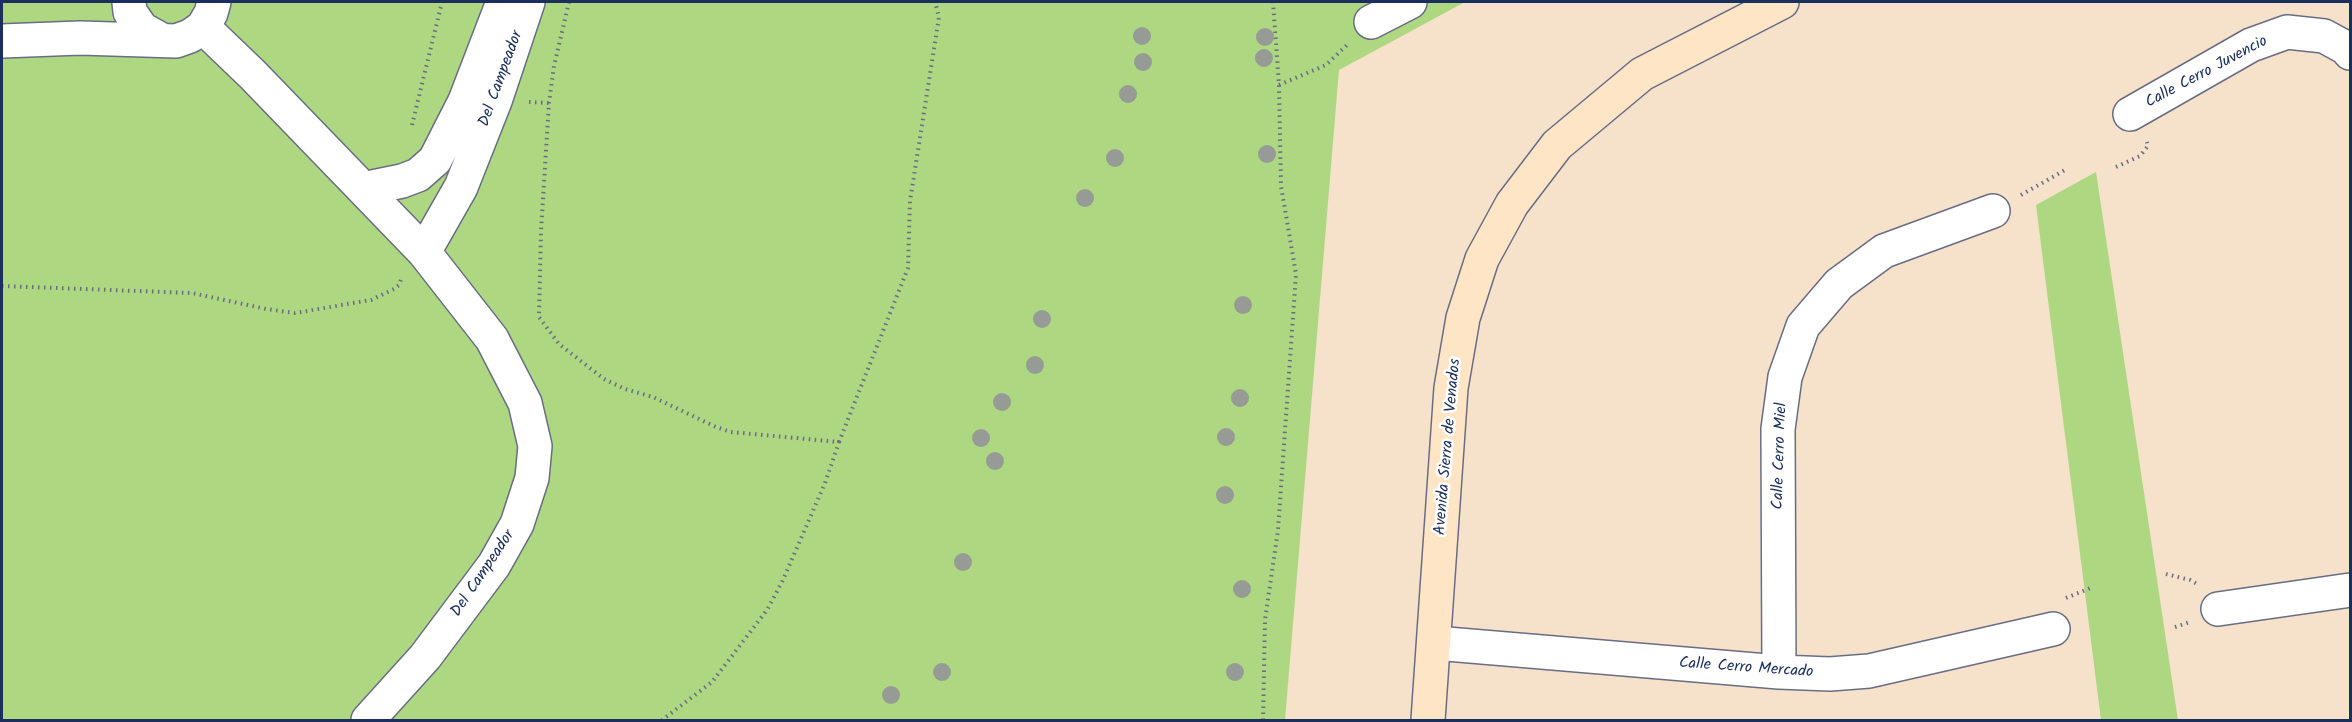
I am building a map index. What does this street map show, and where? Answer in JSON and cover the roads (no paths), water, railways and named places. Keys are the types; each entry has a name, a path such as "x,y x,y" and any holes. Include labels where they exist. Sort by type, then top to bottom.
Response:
{"street":[{"path":"129,2 130,12 142,29 160,39"},
{"name":"Del Campeador","path":"363,189 402,181 418,175 435,160 465,101 503,2"},
{"name":"Del Campeador","path":"413,240 460,187 495,101 528,2"},
{"path":"1371,22 1410,2"},
{"name":"Avenida Sierra de Venados","path":"1428,720 1451,388 1463,318 1486,250 1512,204 1557,145 1642,74 1782,2"},
{"name":"Del Campeador","path":"2,41 80,38 176,41 190,36 208,14 254,75 413,240 492,339 525,403 535,446 532,478 518,524 494,565 424,657 368,720"},
{"name":"Calle Cerro Juvencio","path":"2130,114 2251,45 2288,32 2324,36 2346,48 2350,53"},
{"name":"Calle Cerro Miel","path":"1779,672 1778,429 1785,377 1803,326 1839,284 1884,251 1993,211"},
{"path":"2218,609 2350,590"},
{"name":"Calle Cerro Mercado","path":"1435,643 1779,672 1830,674 1869,671 2053,629"}]}
